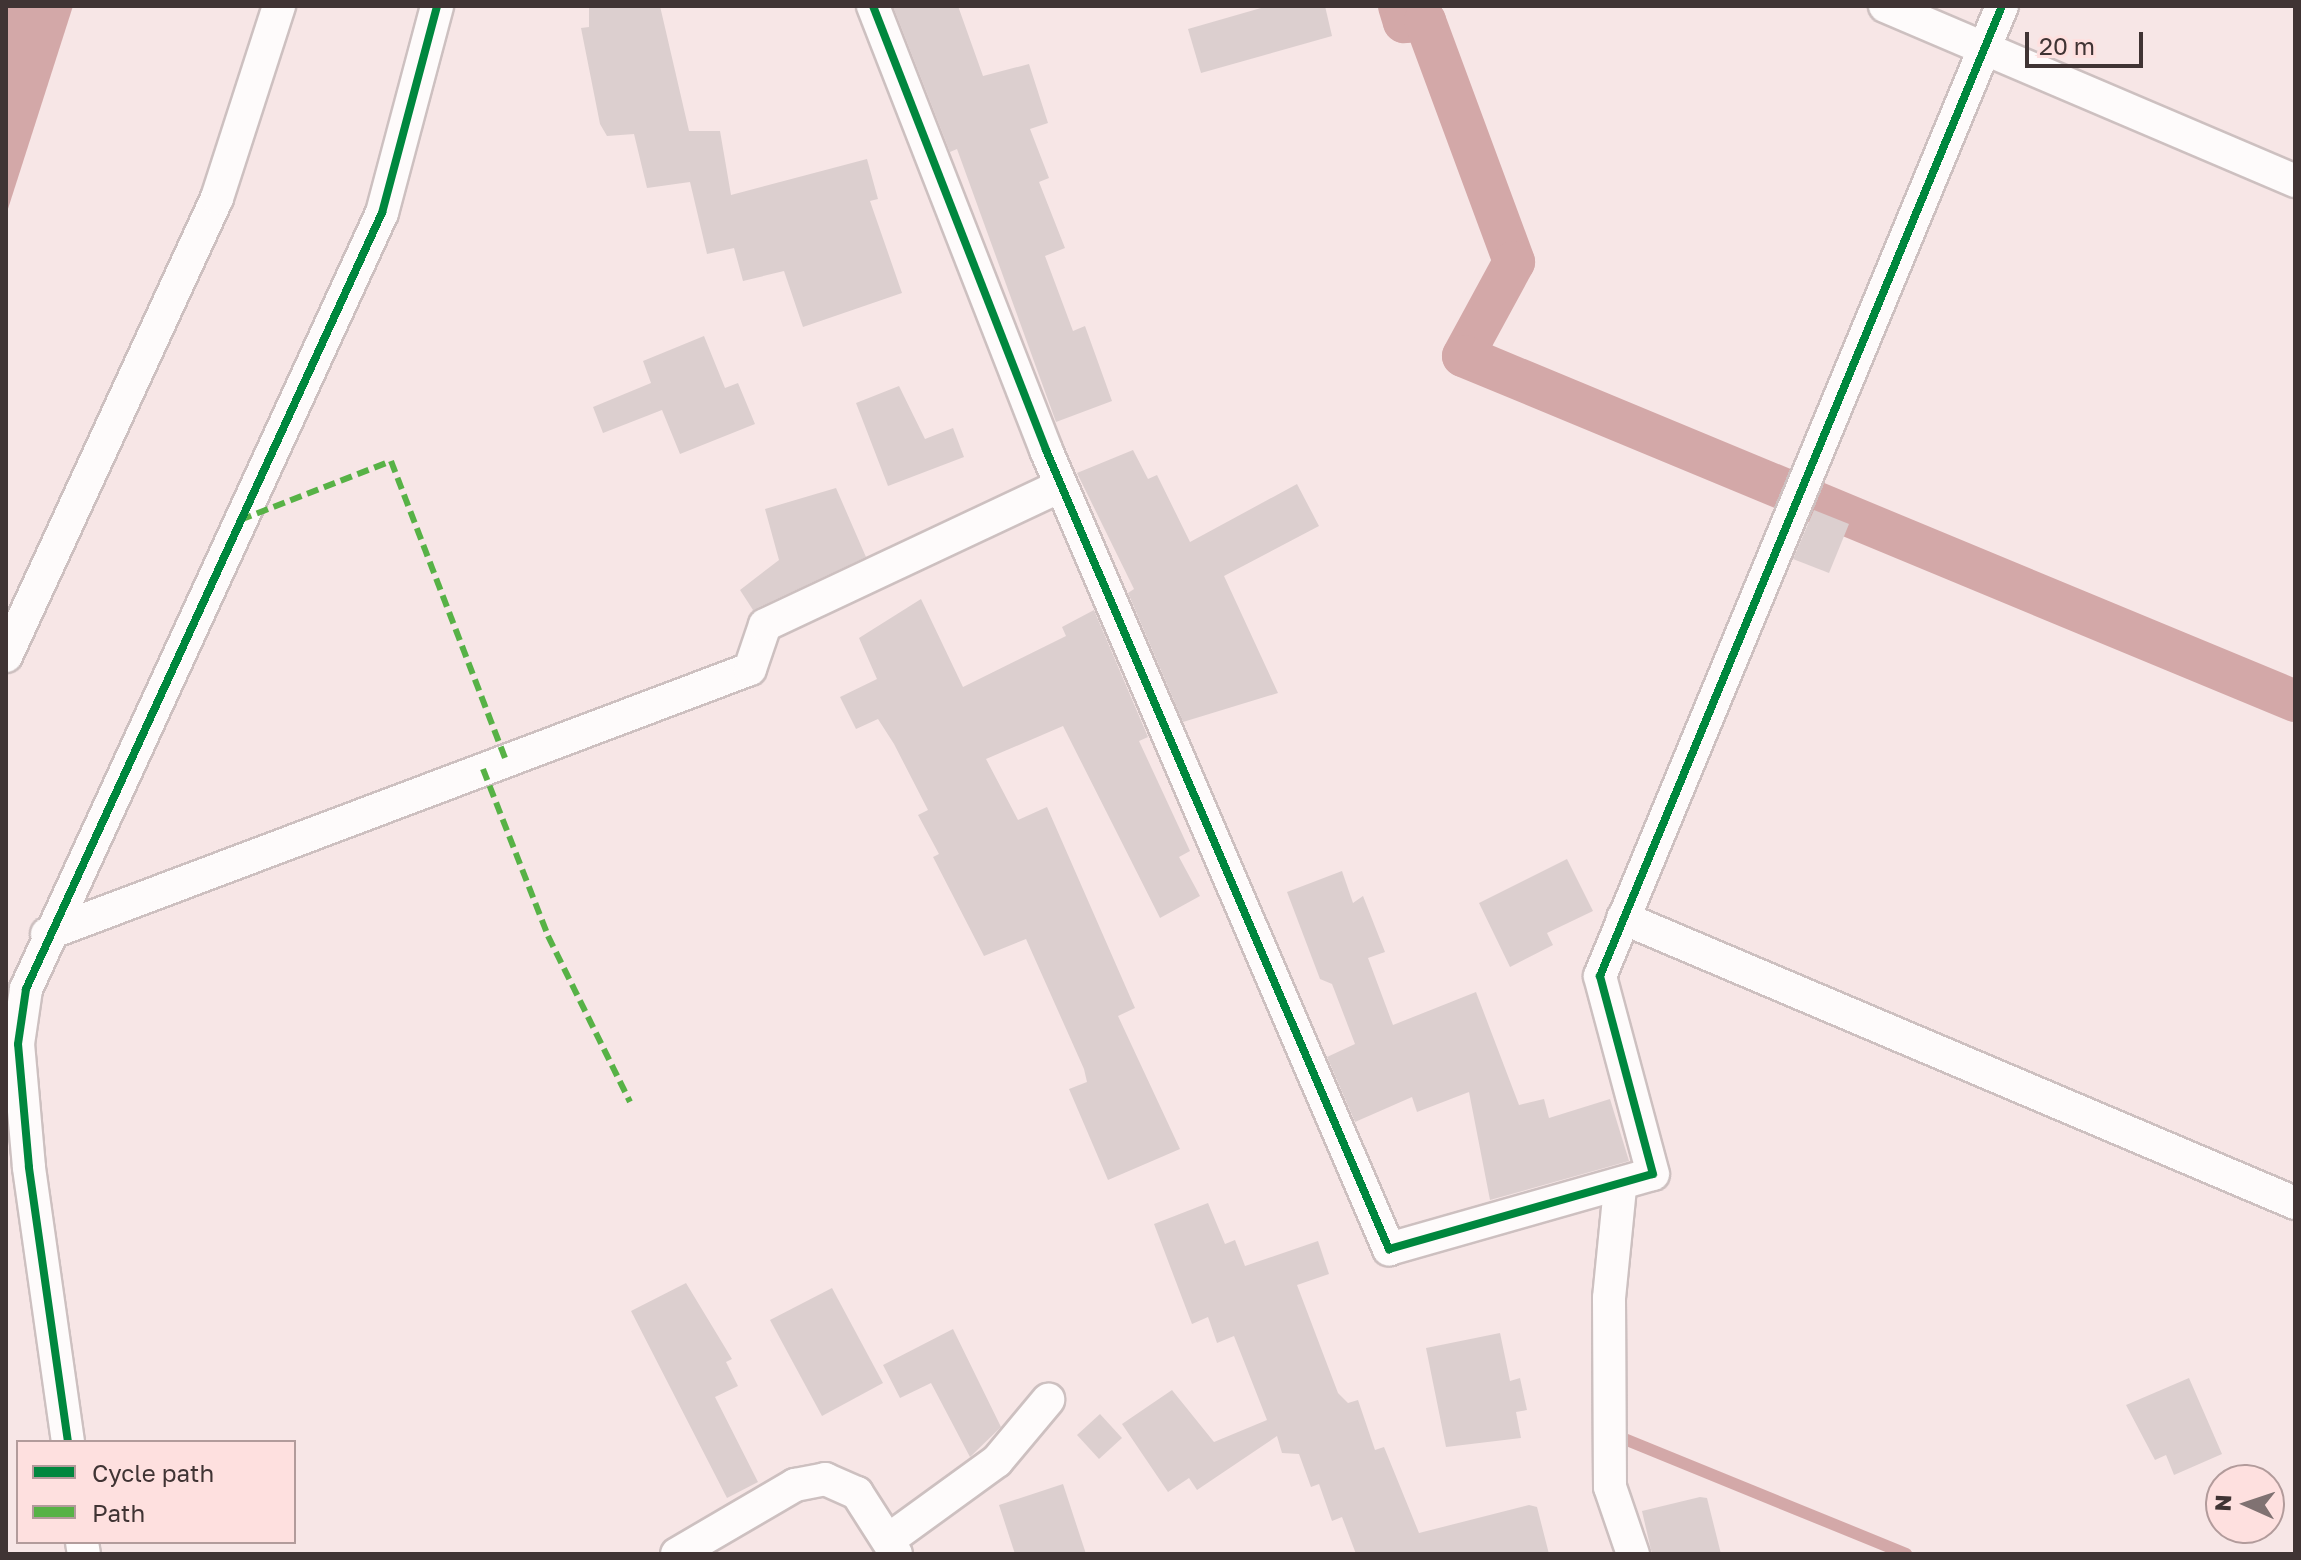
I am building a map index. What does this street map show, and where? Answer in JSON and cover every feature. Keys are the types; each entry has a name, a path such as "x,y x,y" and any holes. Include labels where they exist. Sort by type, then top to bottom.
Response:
{"street":[{"path":"6,656 217,198 279,6"},
{"path":"68,1440 18,1044 26,989 47,934 382,213 437,6"},
{"path":"873,6 1061,486 1389,1249 1620,1188 1653,1174 1600,976 2002,6"},
{"path":"1885,6 1983,52 2295,181"},
{"path":"47,934 750,669 765,625 1061,486"},
{"path":"1623,918 2295,1203"},
{"path":"1620,1188 1609,1298 1610,1487 1633,1554"},
{"path":"677,1554 795,1485 825,1479 857,1493 894,1546 997,1461 1048,1400"}],"shaded area":[{"path":"6,6 73,6 6,215"}],"building":[{"path":"589,6 660,6 689,131 720,131 731,195 867,159 878,199 870,201 902,293 803,327 784,271 743,281 734,248 707,254 690,182 647,188 634,134 607,136 600,124 581,28 589,27"},
{"path":"893,6 958,6 983,76 1029,64 1048,123 1030,129 1049,178 1039,182 1065,248 1045,256 1073,331 1085,326 1112,401 1056,422 957,149 950,152"},
{"path":"1268,6 1325,6 1332,36 1201,73 1188,29"},
{"path":"704,336 725,388 738,383 755,424 680,454 662,410 603,433 593,407 651,383 643,361"},
{"path":"899,386 925,439 953,428 964,457 888,486 856,403"},
{"path":"1133,450 1148,479 1157,475 1190,542 1297,484 1319,526 1224,576 1278,693 1183,722 1128,593 1134,589 1077,473"},
{"path":"836,488 866,557 753,610 740,590 779,560 765,509"},
{"path":"1814,510 1849,524 1829,573 1793,559"},
{"path":"921,599 963,687 1066,636 1062,627 1094,610 1148,737 1139,741 1190,851 1179,857 1200,896 1160,918 1063,726 986,759 1018,820 1047,807 1135,1008 1118,1016 1180,1149 1108,1180 1069,1089 1087,1082 1084,1069 1026,939 984,956 933,857 939,854 918,815 928,810 894,744 878,719 856,729 840,697 877,679 859,638"},
{"path":"1567,859 1593,911 1547,933 1553,945 1510,967 1479,903"},
{"path":"1342,871 1353,903 1363,896 1385,952 1368,958 1393,1025 1476,992 1519,1105 1544,1099 1549,1118 1610,1099 1629,1161 1490,1200 1469,1092 1417,1112 1412,1097 1355,1122 1327,1057 1355,1044 1332,984 1320,979 1287,892"},
{"path":"1208,1203 1225,1244 1235,1240 1245,1266 1318,1241 1329,1274 1297,1285 1338,1393 1348,1403 1358,1400 1375,1450 1384,1447 1419,1533 1529,1505 1537,1507 1549,1554 1356,1554 1342,1517 1332,1521 1319,1484 1311,1487 1299,1454 1282,1453 1277,1436 1197,1490 1189,1478 1168,1492 1122,1424 1172,1390 1214,1442 1267,1420 1234,1336 1217,1343 1208,1317 1192,1324 1154,1224"},
{"path":"686,1283 732,1359 726,1362 738,1386 715,1397 758,1482 727,1498 631,1311"},
{"path":"832,1288 883,1383 822,1416 770,1320"},
{"path":"953,1329 1001,1427 970,1457 931,1383 900,1398 883,1365"},
{"path":"1500,1333 1510,1381 1520,1378 1527,1410 1516,1412 1521,1438 1446,1447 1426,1348"},
{"path":"2189,1378 2222,1454 2174,1475 2166,1455 2155,1460 2126,1405"},
{"path":"1100,1414 1122,1438 1099,1459 1077,1435"},
{"path":"1063,1484 1086,1554 1015,1554 999,1505"},
{"path":"1707,1498 1721,1554 1652,1554 1642,1511"}],"waterway":[{"path":"1399,6 1404,22 1425,21 1514,262 1463,356 2295,701"},
{"path":"1622,1438 1906,1554"}],"marked path":[{"path":"240,520 391,461 506,761"},
{"path":"483,769 548,936 630,1102"}],"cycle path":[{"path":"68,1440 29,1167 18,1044 26,989 382,213 437,6"},
{"path":"873,6 1046,450 1389,1249 1653,1174 1600,976 2002,6"}]}
